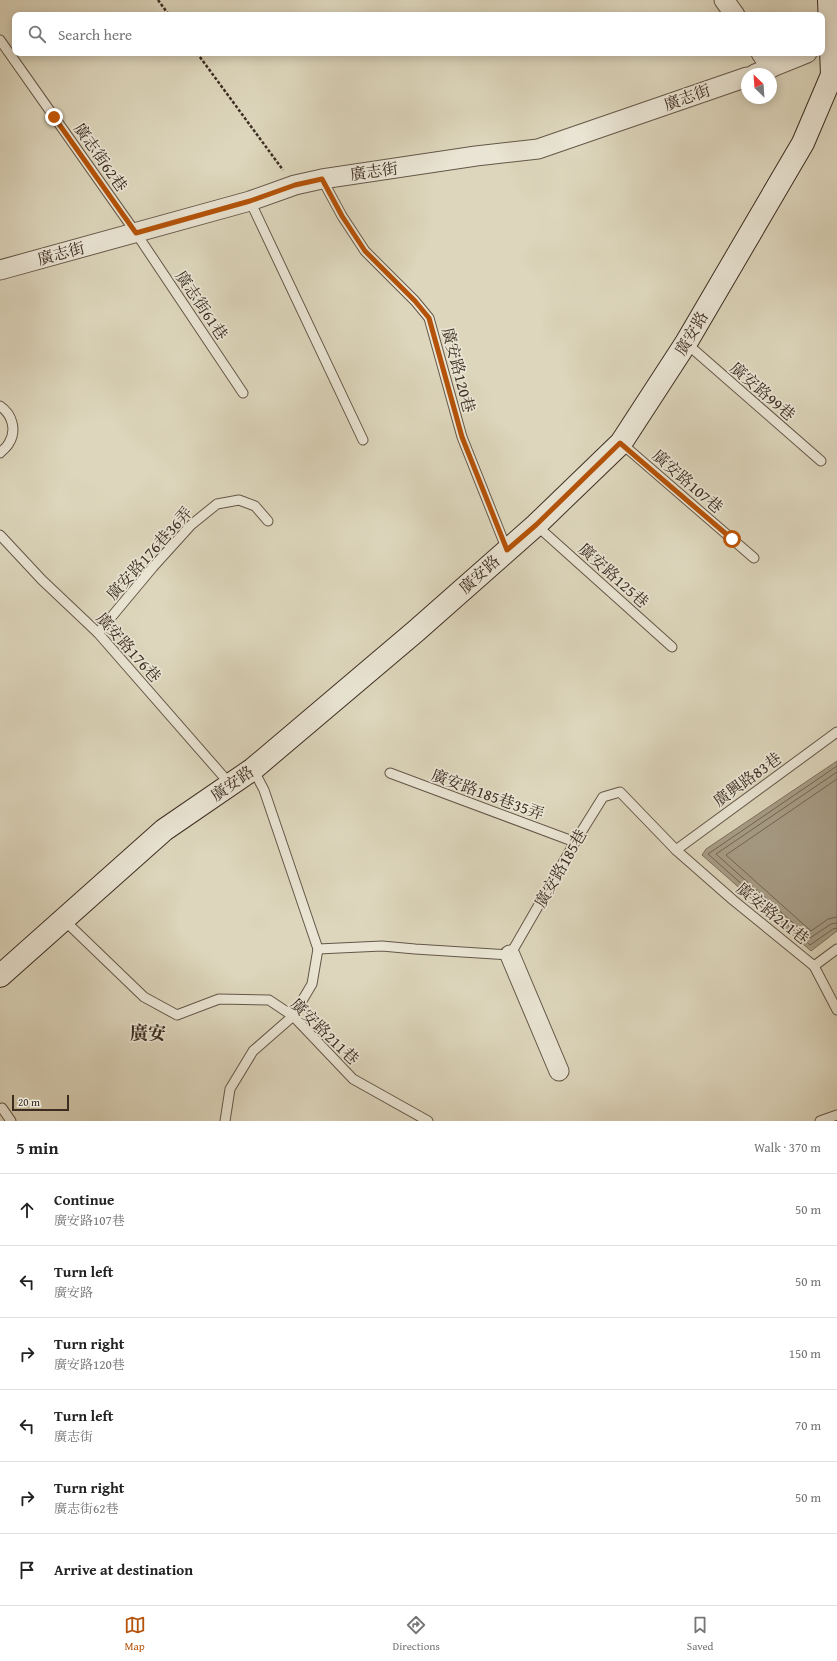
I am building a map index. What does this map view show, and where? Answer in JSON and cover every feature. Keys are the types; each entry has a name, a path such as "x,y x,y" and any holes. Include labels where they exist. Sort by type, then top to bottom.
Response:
{"street":[{"path":"724,0 732,12"},
{"name":"廣安路","path":"0,976 164,830 253,769 416,631 536,525 620,443 686,343 803,143 832,75 832,44 829,0"},
{"path":"761,56 763,68"},
{"path":"770,68 800,56"},
{"name":"廣志街","path":"0,270 250,201 295,185 322,179 476,156 538,150 741,79"},
{"path":"510,955 559,1071"}],"lane":[{"name":"廣志街62巷","path":"0,40 136,233"},
{"name":"廣安路120巷","path":"322,179 342,216 365,251 415,301 429,318 462,437 507,550"},
{"path":"250,201 363,440"},
{"name":"廣志街61巷","path":"136,233 243,393"},
{"name":"廣安路99巷","path":"686,343 821,461"},
{"path":"0,406 7,410 14,427 9,443 0,453"},
{"name":"廣安路107巷","path":"620,443 754,558"},
{"name":"廣安路176巷36弄","path":"98,633 153,567 191,525 217,504 238,500 255,506 268,521"},
{"name":"廣安路125巷","path":"536,525 672,647"},
{"name":"廣安路176巷","path":"0,536 42,580 98,633 230,784"},
{"name":"廣興路83巷","path":"676,850 837,732"},
{"path":"225,1121 230,1089 253,1051 293,1016 312,984 318,949 264,790 253,769"},
{"name":"廣安路185巷35弄","path":"390,773 575,842"},
{"name":"廣安路211巷","path":"620,792 676,850 733,900 814,966 837,1010"},
{"name":"廣安路185巷","path":"510,955 575,842 603,797 620,792"},
{"name":"廣安路211巷","path":"63,919 144,998 177,1015 219,999 269,1000 293,1016 353,1079 428,1121"},
{"path":"318,949 382,946 510,955"},
{"path":"814,966 837,949"},
{"path":"2,1108 11,1121"},
{"path":"820,1121 837,1115"}],"path":[{"path":"158,0 167,12"},
{"path":"199,56 295,185"}],"water":[{"path":"837,761 837,931 811,951 702,855 706,849"}],"district":[{"name":"廣安","path":"148,1033"}],"route":[{"path":"54,117 136,233 250,201 295,185 322,179 342,216 365,251 415,301 429,318 462,437 507,550 536,525 620,443 732,539"}]}
